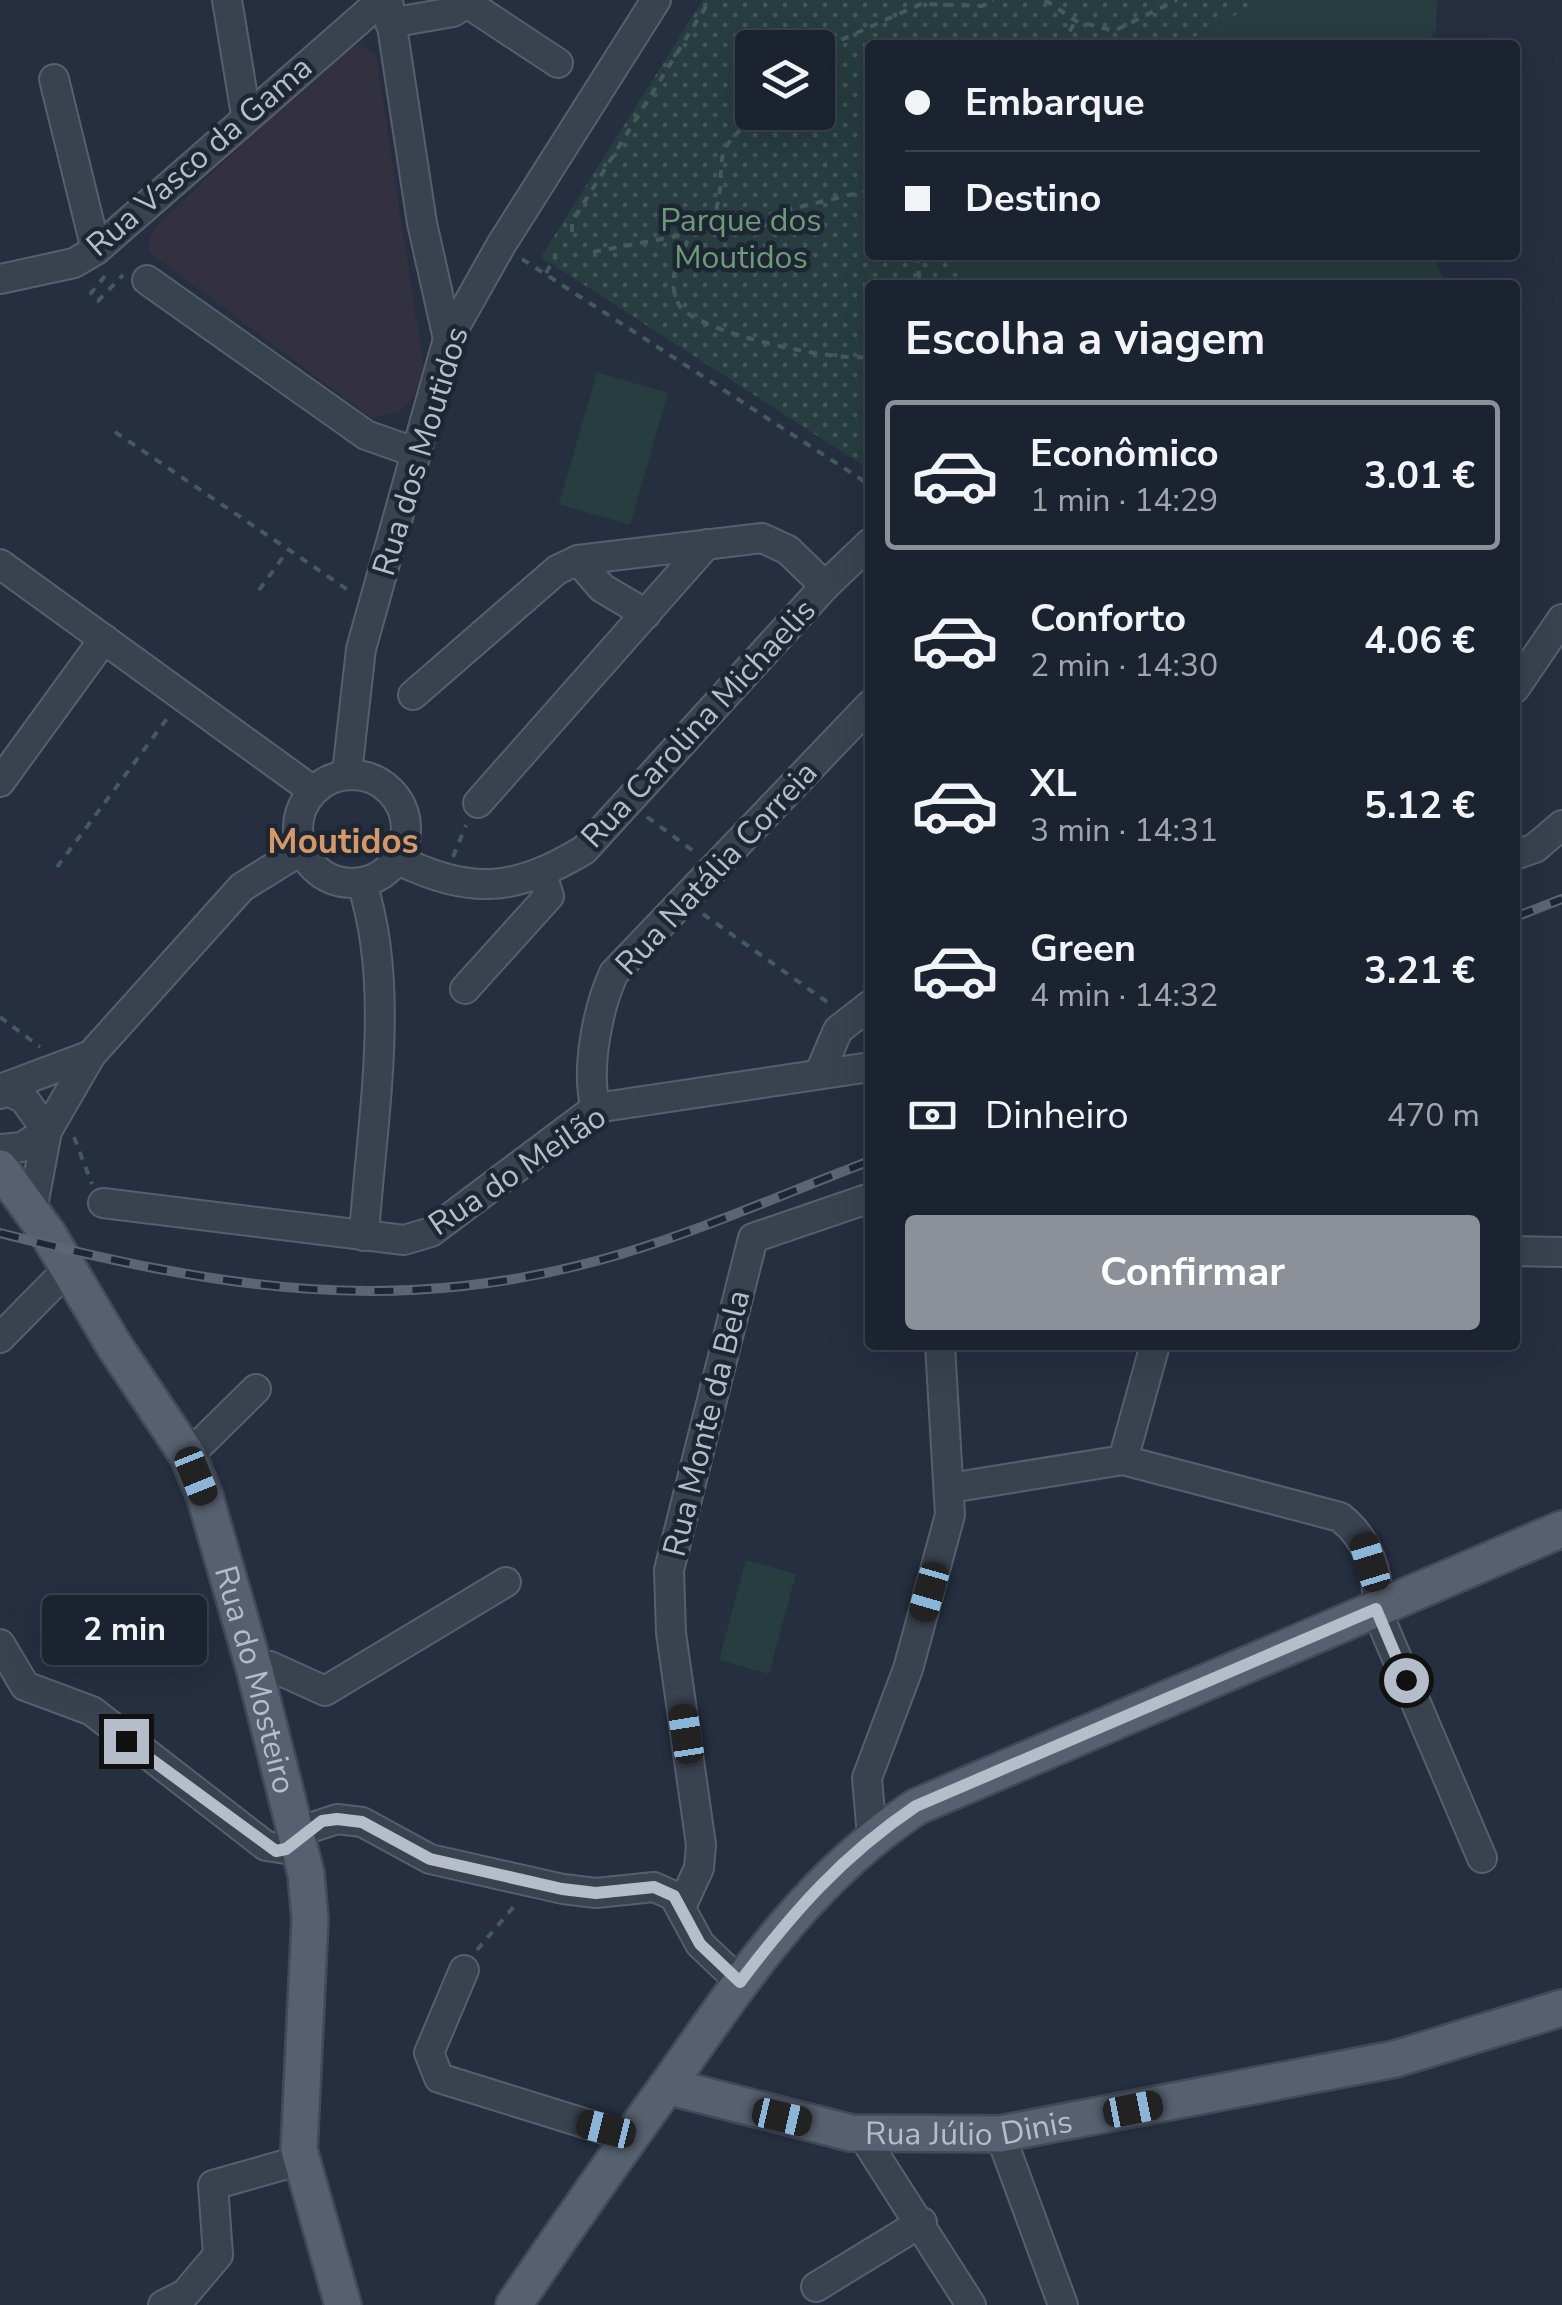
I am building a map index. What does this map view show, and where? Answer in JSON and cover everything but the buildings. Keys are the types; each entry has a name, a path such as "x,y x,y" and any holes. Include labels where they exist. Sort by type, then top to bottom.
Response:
{"main road":[{"name":"Rua do Mosteiro","path":"0,1168 32,1211 188,1456 216,1531 298,1840 310,1919 301,2160 343,2305"},
{"path":"514,2305 740,1982 804,1900 872,1836 916,1806 1562,1529"},
{"name":"Rua Júlio Dinis","path":"667,2086 722,2103 861,2134 1000,2134 1395,2060 1562,2008"}],"street":[{"path":"227,0 246,115"},
{"name":"Rua dos Moutidos","path":"347,774 361,649 448,339 501,245 656,0"},
{"path":"448,339 422,223 386,8 470,3 558,63"},
{"name":"Rua Vasco da Gama","path":"0,280 74,263 96,250 246,115 386,8"},
{"path":"54,79 96,250"},
{"path":"147,280 366,435 417,453"},
{"path":"414,695 557,570 578,560 775,540 825,586"},
{"path":"478,803 708,544"},
{"name":"Rua Carolina Michaelis","path":"398,860 448,880 499,885 542,875 584,850 825,586 865,549"},
{"path":"578,560 602,588 646,614"},
{"path":"0,564 312,790"},
{"path":"1520,681 1562,619"},
{"path":"0,782 104,639"},
{"name":"Rua Natália Correia","path":"596,1108 593,1080 606,991 614,972 865,710"},
{"path":"347,774 378,784 402,809 405,843 398,860 388,871 362,884 347,884 320,873 302,850 299,822 312,790 347,774"},
{"path":"1520,853 1534,848 1562,825"},
{"path":"1,1091 68,1075 91,1055 242,886 302,850"},
{"path":"465,988 549,896 542,875"},
{"path":"362,884 374,928 380,1000 364,1236"},
{"path":"820,1072 829,1047 860,1011"},
{"name":"Rua do Meilão","path":"103,1203 404,1240 432,1232 596,1108 865,1067"},
{"path":"32,1211 48,1132 68,1075"},
{"path":"1,1091 24,1099 48,1132"},
{"path":"0,1149 22,1147 48,1132"},
{"name":"Rua Monte da Bela","path":"682,1906 698,1868 701,1845 671,1633 669,1570 753,1238 865,1200"},
{"path":"1520,1252 1562,1252"},
{"path":"0,1338 68,1269"},
{"path":"872,1836 868,1778 908,1669 950,1515 939,1386 940,1350"},
{"path":"1123,1460 1153,1350"},
{"path":"188,1456 256,1389"},
{"path":"950,1488 1123,1460 1340,1517 1361,1534 1379,1590 1376,1609 1482,1858"},
{"path":"255,1671 270,1666 324,1691 506,1582"},
{"path":"0,1644 25,1686 92,1711 276,1851 322,1821 362,1822 430,1859 596,1893 654,1887 682,1906 700,1944 740,1982"},
{"path":"464,1970 429,2053 439,2078 629,2137"},
{"path":"861,2134 922,2222 971,2305"},
{"path":"1000,2134 1064,2305"},
{"path":"163,2305 185,2294 218,2255 213,2185 301,2160"},
{"path":"816,2287 922,2222"}],"path":[{"path":"572,232 572,222 710,0"},
{"path":"835,43 921,4 982,6 993,0"},
{"path":"1045,0 1076,22 1114,32 1177,0"},
{"path":"1063,40 1076,22"},
{"path":"710,226 722,198 719,156 738,130"},
{"path":"593,252 692,233 865,191"},
{"path":"692,233 676,262 673,282 677,302 686,315 700,324 815,352 857,360 865,358"},
{"path":"501,245 865,482"},
{"path":"96,250 109,270 91,293 98,301 128,270 147,280"},
{"path":"545,274 556,256"},
{"path":"115,432 341,588 375,600"},
{"path":"259,590 287,551"},
{"path":"57,867 184,696"},
{"path":"627,802 714,866"},
{"path":"448,880 456,841 478,803"},
{"path":"682,900 860,1011"},
{"path":"0,1017 68,1075 74,1138 103,1203"},
{"path":"464,1970 470,1956 516,1904 528,1880"}],"shaded area":[{"path":"360,45 376,55 424,369 414,395 402,410 370,417 149,252 149,238 156,227 344,47"}],"green space":[{"name":"Parque dos Moutidos","path":"703,0 1264,0 1188,40 865,40 865,260 956,260 962,280 865,280 865,467 541,257"},
{"path":"1264,0 1437,0 1436,29 1429,40 1188,40"},
{"path":"956,260 1435,260 1444,280 962,280"},
{"path":"597,372 668,393 630,525 559,504"},
{"path":"746,1560 796,1574 769,1674 719,1660"}],"railway":[{"path":"1520,915 1562,899"},
{"path":"0,1233 158,1269 234,1281 384,1291 461,1286 540,1274 621,1254 865,1163"}],"district":[{"name":"Moutidos","path":"343,841"}],"route":[{"path":"126,1741 276,1851 286,1849 322,1821 337,1819 362,1822 430,1859 562,1889 596,1893 654,1887 674,1896 700,1944 740,1982 804,1900 872,1836 916,1806 1376,1609 1406,1680"}]}
